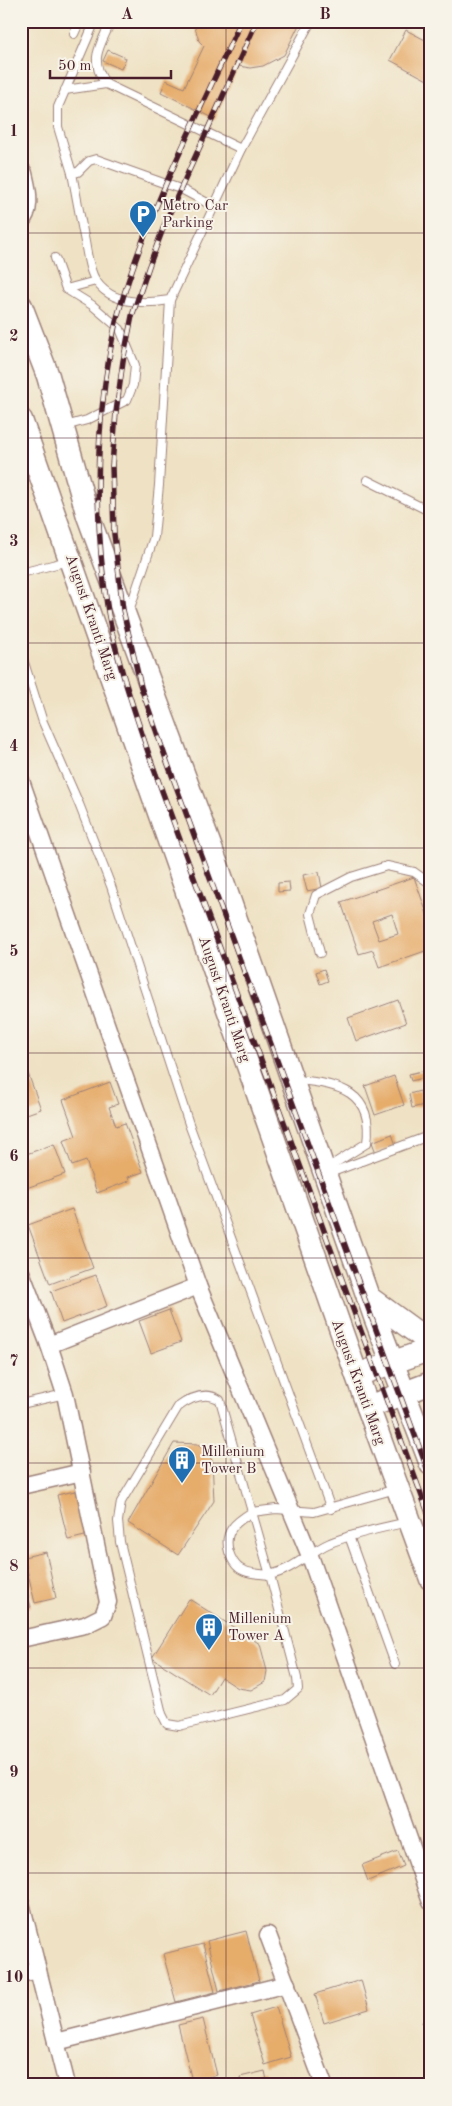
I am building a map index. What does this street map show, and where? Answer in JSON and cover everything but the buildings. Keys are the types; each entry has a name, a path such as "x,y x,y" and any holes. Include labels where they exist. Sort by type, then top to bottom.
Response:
{"main road":[{"path":"21,174 25,198 24,214 21,217"},
{"name":"August Kranti Marg","path":"21,306 48,376 88,516 216,862 368,1297 431,1463"},
{"name":"August Kranti Marg","path":"21,420 72,560 368,1407 431,1579"},
{"path":"368,1297 431,1343"},
{"path":"357,1375 431,1349"},
{"path":"368,1407 431,1383"}],"street":[{"path":"21,780 198,1286 293,1511 431,1902"},
{"path":"21,1272 49,1345 65,1394 108,1602 102,1616 85,1625 21,1639"},
{"path":"49,1345 198,1286"},
{"path":"21,1486 82,1472"},
{"path":"21,1903 67,2085"},
{"path":"268,1935 324,2085"},
{"path":"21,1974 38,1970"},
{"path":"56,2042 287,1984"}],"lane":[{"path":"74,34 80,21"},
{"path":"95,21 58,107 58,122 72,173 89,261 96,280 109,293 123,300 150,303 170,300"},
{"path":"106,84 96,66 96,56 111,21"},
{"path":"126,619 139,586 154,537 159,486 170,300 242,148 311,21"},
{"path":"65,90 106,84 242,148"},
{"path":"72,173 78,172 89,161 96,159 183,190 215,207"},
{"path":"55,258 66,288 92,305 120,329 136,365 133,385 127,400 87,420 63,426"},
{"path":"66,288 96,280"},
{"path":"367,480 431,512"},
{"path":"21,573 72,560"},
{"path":"21,653 43,722 79,804 111,886 193,1133 330,1509"},
{"path":"320,954 310,914 316,895 350,877 387,866 414,872 431,884"},
{"path":"292,1080 316,1082 344,1088 358,1098 366,1114 369,1127 367,1143 324,1171"},
{"path":"324,1171 431,1135"},
{"path":"21,1404 65,1394"},
{"path":"208,1396 216,1397 222,1404 270,1575 298,1688 285,1700 178,1726 168,1724 162,1714 125,1561 118,1521 121,1502 168,1422 178,1407 187,1400 208,1396"},
{"path":"398,1489 314,1512 276,1509 252,1512 238,1521 226,1538 232,1561 240,1569 270,1575 281,1572 328,1544 349,1536 410,1521"},
{"path":"349,1536 395,1664"}],"railway":[{"path":"241,21 191,128 144,236 117,320 105,383 98,469 99,526 104,583 116,650 151,761 431,1521"},
{"path":"257,21 166,221 132,316 116,412 112,466 114,534 123,610 141,687 165,756 431,1479"}],"place":[{"name":"Metro Car Parking","path":"143,238"},
{"name":"Millenium Tower B","path":"182,1484"},
{"name":"Millenium Tower A","path":"209,1651"}]}
